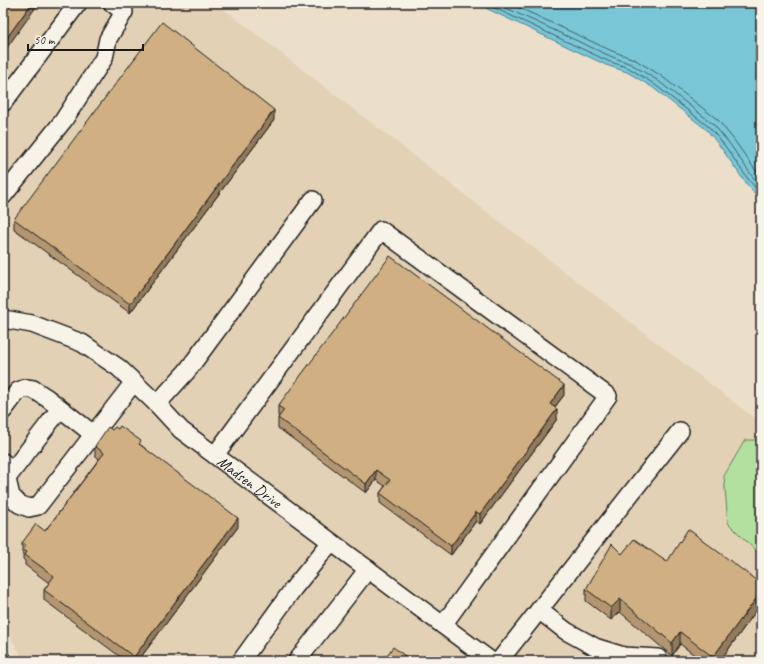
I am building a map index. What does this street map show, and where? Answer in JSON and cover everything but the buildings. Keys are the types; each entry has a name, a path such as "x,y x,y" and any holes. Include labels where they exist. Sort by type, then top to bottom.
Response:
{"street":[{"path":"3,103 78,3"},
{"path":"3,196 63,121 104,58 108,39 124,12 112,3"},
{"path":"157,404 187,371 313,200"},
{"path":"215,455 381,230 608,396 443,625"},
{"name":"Madsen Drive","path":"3,320 32,324 82,343 119,368 157,404 181,430 491,661"},
{"path":"60,408 5,470 11,496 19,504 29,508 38,506 134,382"},
{"path":"3,411 18,391 26,388 33,389 93,434"},
{"path":"499,661 680,431"},
{"path":"241,661 293,589 331,542"},
{"path":"297,661 368,569"},
{"path":"539,610 566,631 595,647 624,656 658,658"}],"shaded area":[{"path":"3,3 216,3 761,423 761,661 24,661 3,624"}],"green space":[{"path":"745,440 761,440 761,556 728,523 724,476"}],"water":[{"path":"475,3 761,3 761,201 745,182 707,130 652,87 627,72 606,65"}],"railway":[{"path":"3,647 11,661"}]}
